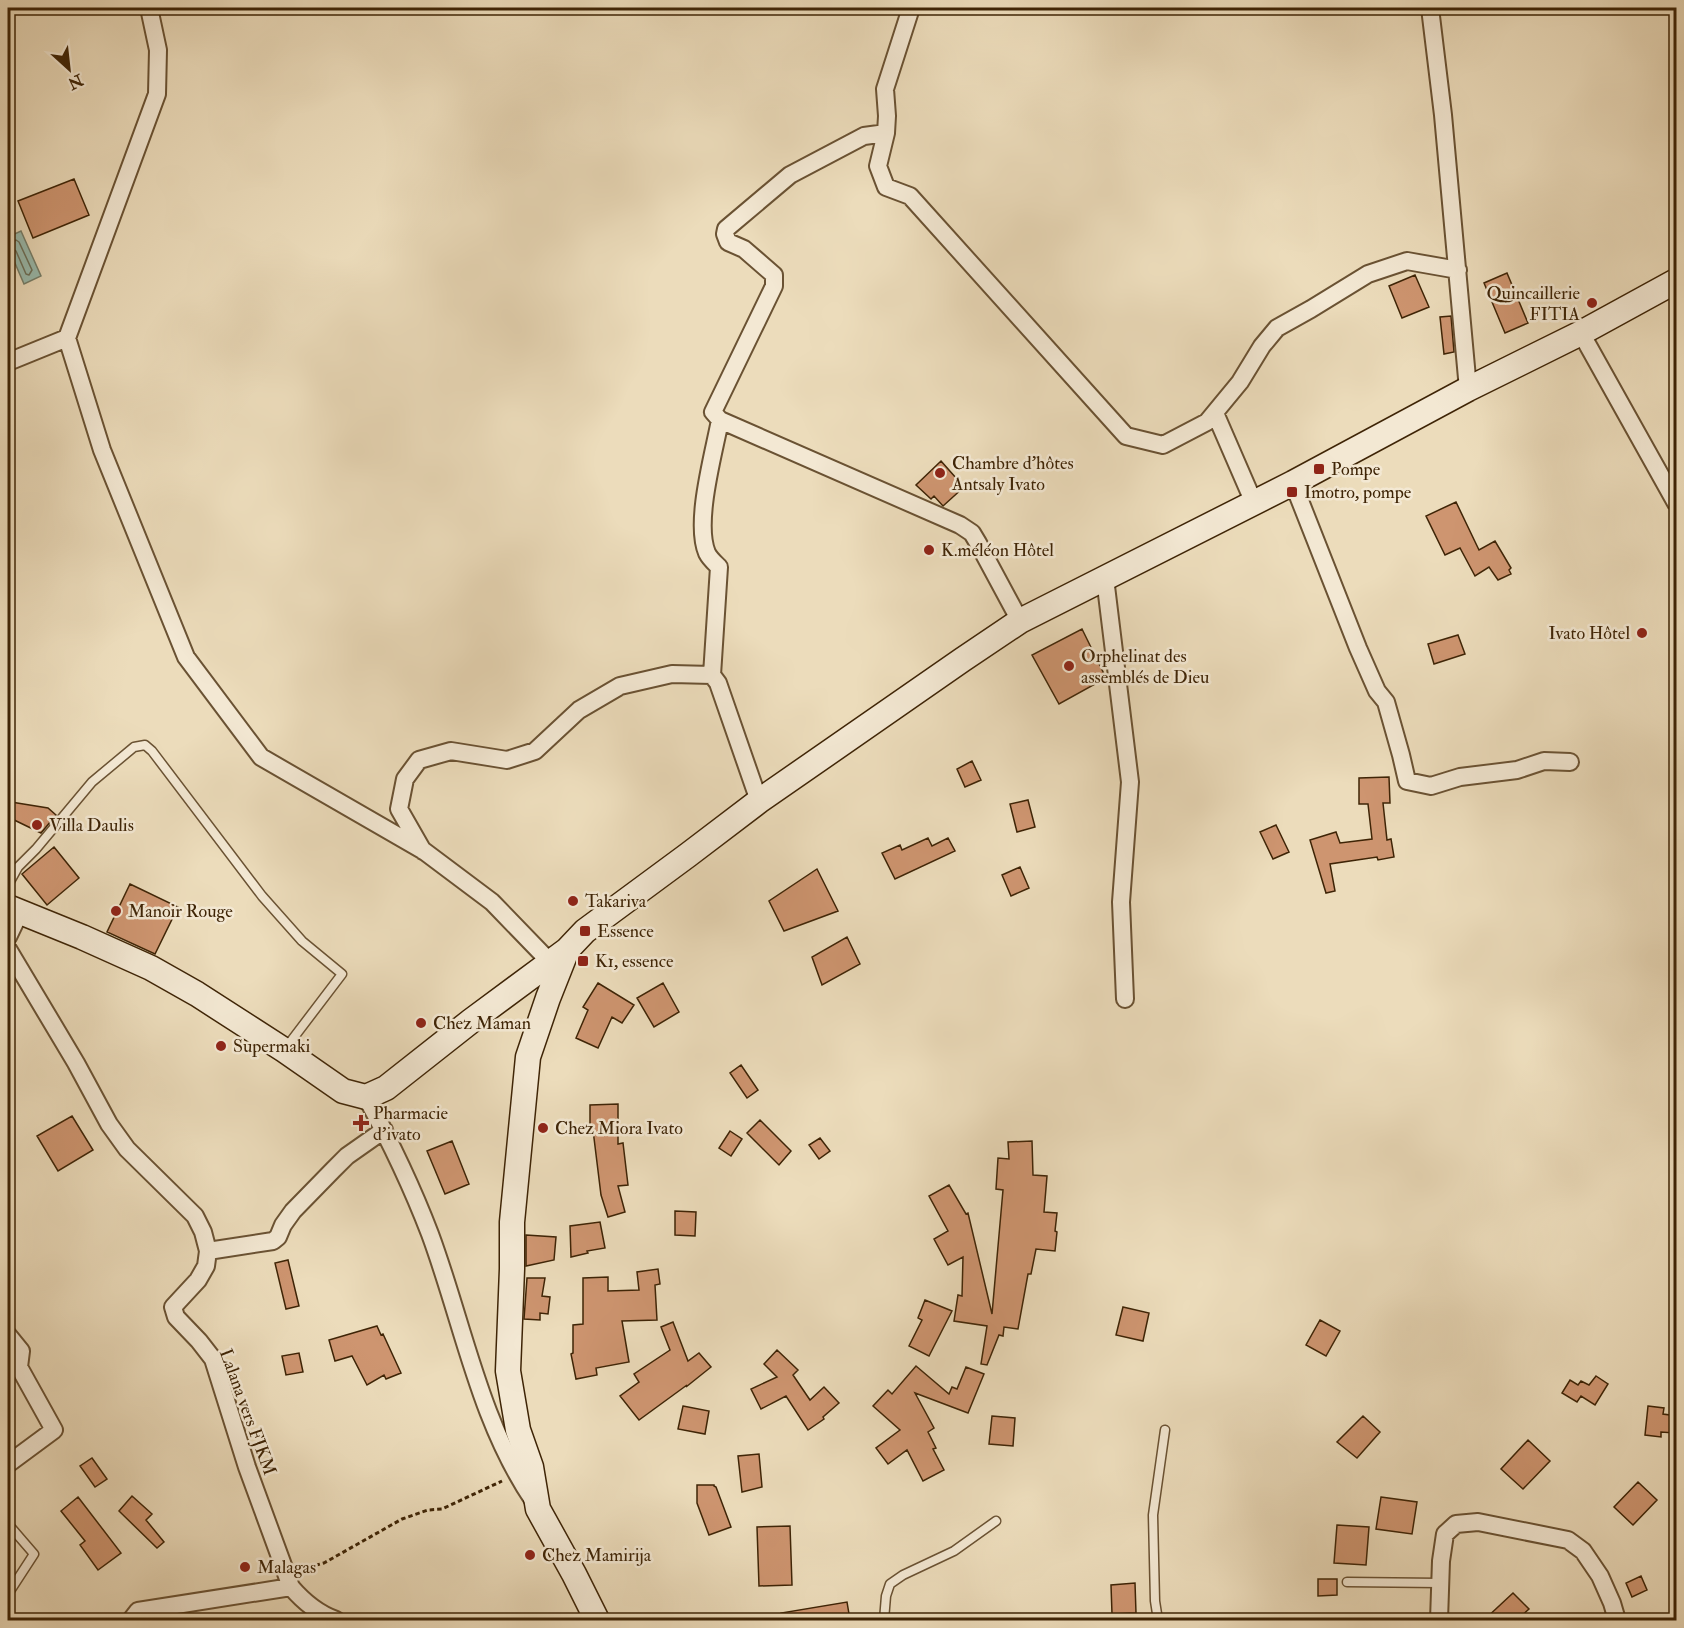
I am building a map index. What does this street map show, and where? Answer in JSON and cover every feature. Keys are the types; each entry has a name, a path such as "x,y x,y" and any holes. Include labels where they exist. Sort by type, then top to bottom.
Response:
{"street":[{"path":"149,8 158,50 157,94 67,338 102,450 186,657 261,757 424,851 559,956"},
{"path":"911,8 885,89 886,133 878,166 886,187 910,196 1126,436 1163,445 1207,422 1240,382 1262,346 1277,328 1368,274 1407,261 1458,270"},
{"path":"1430,8 1443,115 1468,389"},
{"path":"886,133 864,136 790,175 726,229 728,242 744,249 774,275 774,286 713,412 720,420 960,525 972,533 1020,621"},
{"path":"8,937 14,910 82,937 151,969 196,994 343,1091 366,1097 386,1088 559,956 585,931 759,801 1020,621 1293,483 1677,281"},
{"path":"1581,333 1677,502"},
{"path":"8,362 67,338"},
{"path":"1215,413 1254,503"},
{"path":"720,420 706,489 702,528 706,551 719,567 711,675 718,683 759,801"},
{"path":"1293,483 1358,648 1377,691 1386,702 1407,781 1431,786 1460,777 1517,770 1544,761 1570,762"},
{"path":"1105,578 1131,782 1121,902 1125,999"},
{"path":"424,851 399,809 405,779 419,760 451,752 507,760 535,751 579,710 620,686 672,674 711,675"},
{"path":"8,949 76,1063 109,1124 127,1149 195,1216 203,1232 208,1251 273,1241 278,1237 293,1211 333,1170 347,1156 384,1130"},
{"path":"538,1509 531,1467 518,1430 508,1371 512,1222 528,1057 548,998 559,956"},
{"path":"366,1097 384,1130 430,1233 483,1399 504,1452 574,1574 597,1620"},
{"name":"Lalana vers FJKM","path":"208,1251 206,1266 198,1280 173,1307 176,1317 200,1341 213,1359 247,1467 288,1581 298,1595 328,1619"},
{"path":"8,1335 21,1351 13,1369 54,1430 8,1464"},
{"path":"1439,1620 1441,1561 1445,1534 1456,1524 1478,1522 1568,1540 1583,1551 1600,1576 1617,1620"},
{"path":"131,1620 138,1611 288,1581"}],"lane":[{"path":"8,885 18,867 92,782 134,747 145,745 152,751 262,896 302,941 342,974 284,1050"},
{"path":"1158,1620 1155,1601 1153,1515 1165,1430"},
{"path":"884,1620 886,1596 890,1584 903,1575 954,1551 996,1521"},
{"path":"8,1524 34,1554 8,1594"},
{"path":"1347,1582 1440,1583"}],"path":[{"path":"288,1581 309,1566 324,1563 402,1519 428,1510 442,1509 518,1474"}],"water":[{"path":"21,231 41,276 24,284 8,247 8,237"}],"building":[{"path":"74,179 89,215 33,238 18,201"},
{"path":"1507,273 1528,323 1505,333 1484,283"},
{"path":"1415,275 1429,307 1402,318 1389,286"},
{"path":"1451,316 1454,352 1444,354 1440,317"},
{"name":"Chambre d'hôtes Antsaly Ivato","path":"941,461 964,487 943,506 934,496 931,499 916,485"},
{"path":"1456,502 1479,550 1495,541 1511,568 1509,570 1511,574 1498,580 1489,567 1475,576 1460,548 1445,555 1426,516"},
{"name":"Orphelinat des assemblés de Dieu","path":"1082,629 1106,678 1059,704 1032,655"},
{"path":"1458,635 1465,654 1434,664 1428,644"},
{"path":"972,761 981,780 965,787 957,769"},
{"path":"1389,777 1390,803 1383,803 1387,840 1391,839 1394,857 1378,860 1377,857 1330,864 1335,891 1326,893 1310,840 1336,832 1340,843 1372,839 1368,804 1359,804 1359,778"},
{"path":"1028,800 1035,827 1017,832 1010,804"},
{"name":"Villa Daulis","path":"11,802 48,808 56,815 41,833 8,817"},
{"path":"1276,825 1289,852 1273,859 1260,832"},
{"path":"928,838 932,846 948,838 955,851 895,879 882,853 900,845 902,850"},
{"path":"54,847 79,878 47,905 22,874"},
{"path":"1020,867 1029,888 1011,896 1002,875"},
{"path":"817,869 838,911 784,931 769,901"},
{"path":"130,884 178,907 155,954 107,932"},
{"path":"847,937 860,964 822,985 812,957"},
{"path":"598,983 634,1005 622,1023 612,1017 598,1048 576,1038 588,1010 583,1007"},
{"path":"663,983 679,1012 654,1027 637,998"},
{"path":"741,1065 758,1090 747,1098 730,1073"},
{"path":"618,1104 618,1144 623,1143 628,1185 618,1186 625,1212 608,1217 601,1195 593,1130 590,1130 590,1105"},
{"path":"72,1116 93,1150 58,1171 37,1136"},
{"path":"760,1120 791,1151 779,1165 747,1133"},
{"path":"730,1131 742,1139 731,1156 719,1148"},
{"path":"820,1138 830,1151 819,1159 809,1145"},
{"path":"452,1141 469,1184 445,1194 427,1151"},
{"path":"1032,1141 1033,1175 1047,1176 1044,1212 1057,1213 1055,1251 1036,1249 1031,1274 1028,1274 1018,1329 1004,1327 1003,1336 999,1335 987,1365 981,1364 987,1326 954,1321 958,1295 962,1296 963,1257 948,1265 934,1239 948,1231 929,1196 949,1185 966,1214 968,1213 992,1314 1003,1190 996,1189 998,1158 1009,1159 1008,1142"},
{"path":"675,1211 696,1212 695,1236 675,1235"},
{"path":"600,1222 605,1248 571,1257 570,1226"},
{"path":"526,1235 556,1237 554,1260 526,1266"},
{"path":"288,1260 299,1306 286,1309 275,1263"},
{"path":"658,1269 660,1284 655,1285 657,1320 622,1321 629,1362 596,1368 597,1375 576,1379 571,1354 573,1353 573,1325 583,1324 583,1278 608,1277 608,1291 639,1290 637,1272"},
{"path":"527,1278 545,1278 542,1296 550,1297 548,1314 540,1313 540,1320 524,1319"},
{"path":"925,1300 952,1311 929,1356 909,1346 922,1320 918,1318"},
{"path":"1123,1307 1149,1313 1143,1341 1116,1335"},
{"path":"1320,1320 1340,1331 1326,1356 1306,1345"},
{"path":"673,1322 688,1361 699,1353 711,1367 639,1420 620,1396 639,1382 634,1374 670,1350 661,1327"},
{"path":"377,1326 401,1373 386,1379 384,1375 367,1385 352,1356 335,1361 329,1340"},
{"path":"777,1350 798,1370 793,1375 810,1400 824,1387 839,1403 823,1417 824,1419 808,1430 786,1396 761,1409 751,1389 777,1377 764,1364"},
{"path":"299,1353 303,1372 286,1375 282,1356"},
{"path":"916,1366 949,1394 952,1387 957,1389 966,1367 984,1374 968,1413 915,1393 934,1428 928,1432 936,1448 933,1449 944,1470 923,1481 907,1450 888,1464 876,1448 900,1430 873,1406 888,1390 892,1394"},
{"path":"1596,1376 1608,1384 1595,1405 1581,1396 1577,1402 1562,1393 1570,1380 1578,1385 1581,1381 1589,1385"},
{"path":"683,1406 709,1411 705,1434 678,1429"},
{"path":"1648,1406 1664,1408 1663,1414 1677,1416 1675,1433 1661,1432 1661,1437 1645,1435"},
{"path":"992,1416 1015,1418 1013,1446 989,1444"},
{"path":"1363,1416 1380,1432 1357,1458 1337,1442"},
{"path":"1528,1440 1550,1461 1523,1489 1501,1469"},
{"path":"759,1454 762,1487 742,1492 738,1456"},
{"path":"92,1458 107,1479 95,1487 80,1466"},
{"path":"1638,1482 1657,1500 1633,1525 1614,1507"},
{"path":"697,1485 716,1487 731,1527 709,1535 697,1503"},
{"path":"132,1496 152,1514 146,1520 164,1542 157,1548 119,1511"},
{"path":"78,1497 121,1553 98,1570 80,1545 85,1541 61,1511"},
{"path":"1381,1497 1417,1502 1412,1534 1376,1529"},
{"path":"1337,1525 1369,1527 1366,1565 1334,1563"},
{"path":"790,1526 792,1585 759,1586 757,1527"},
{"path":"1641,1576 1647,1590 1632,1597 1626,1583"},
{"path":"1318,1579 1337,1579 1337,1595 1318,1596"},
{"path":"1135,1583 1136,1613 1112,1614 1111,1585"},
{"path":"1513,1593 1529,1609 1517,1620 1484,1620"},
{"path":"847,1602 850,1620 782,1620 781,1613"}],"place":[{"name":"Quincaillerie FITIA","path":"1592,303"},
{"name":"Pompe","path":"1319,469"},
{"name":"Chambre d'hôtes Antsaly Ivato","path":"940,473"},
{"name":"Imotro, pompe","path":"1292,492"},
{"name":"K.méléon Hôtel","path":"929,550"},
{"name":"Ivato Hôtel","path":"1642,633"},
{"name":"Orphelinat des assemblés de Dieu","path":"1069,666"},
{"name":"Villa Daulis","path":"37,825"},
{"name":"Takariva","path":"573,901"},
{"name":"Manoir Rouge","path":"116,911"},
{"name":"Essence","path":"585,931"},
{"name":"K1, essence","path":"583,961"},
{"name":"Chez Maman","path":"421,1023"},
{"name":"Supermaki","path":"221,1046"},
{"name":"Pharmacie d'ivato","path":"361,1123"},
{"name":"Chez Miora Ivato","path":"543,1128"},
{"name":"Chez Mamirija","path":"530,1555"},
{"name":"Malagas","path":"245,1567"}]}
